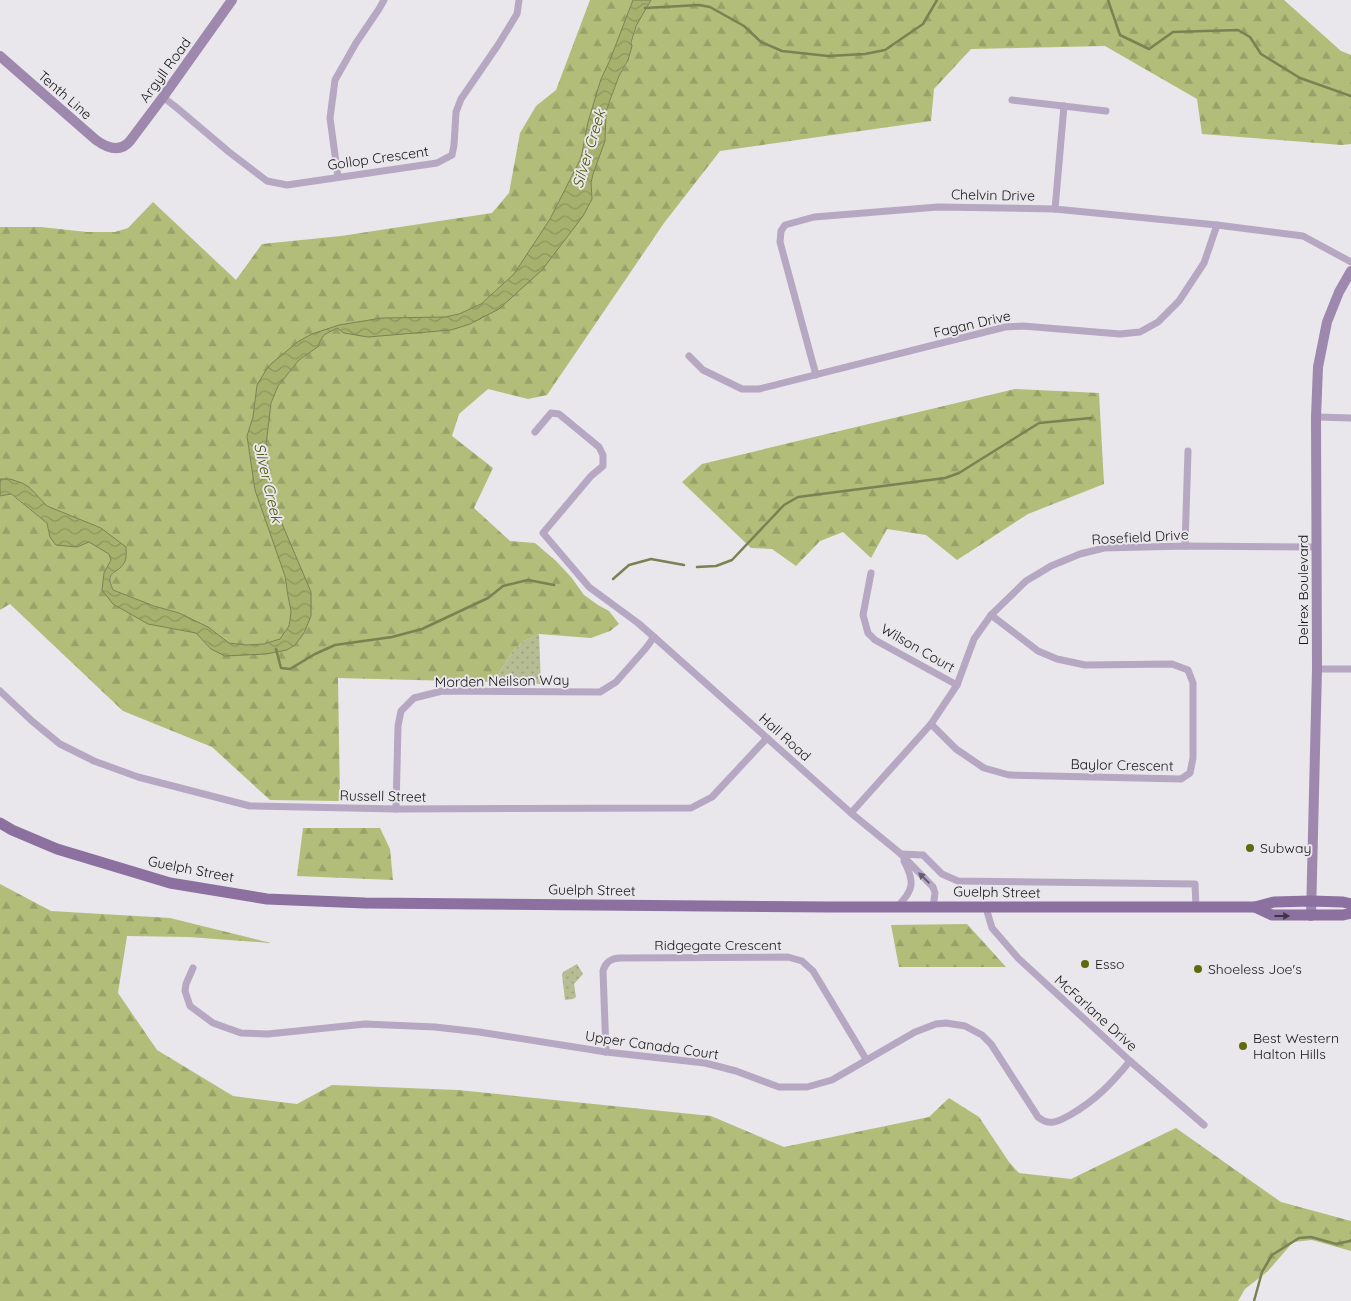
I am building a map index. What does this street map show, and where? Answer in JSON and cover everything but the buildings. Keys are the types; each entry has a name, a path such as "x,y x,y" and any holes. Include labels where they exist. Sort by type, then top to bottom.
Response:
{"main road":[{"name":"Guelph Street","path":"0,823 57,849 170,883 267,899 365,903 897,908 1255,907 1274,902 1311,901 1351,904"},
{"name":"Guelph Street","path":"1255,907 1272,915 1310,916 1351,913"}],"street":[{"path":"338,177 330,118 335,80 384,0"},
{"name":"Gollop Crescent","path":"163,97 267,181 287,185 436,163 452,155 456,112 461,99 498,46 517,14 519,0"},
{"name":"Argyll Road","path":"114,149 126,146 163,97 227,2"},
{"name":"Tenth Line","path":"0,56 96,140 114,149"},
{"path":"1012,100 1106,110"},
{"path":"1055,209 1064,106"},
{"name":"Chelvin Drive","path":"816,375 780,242 781,231 785,225 814,217 938,207 1055,209 1217,225 1303,236 1351,262"},
{"name":"Fagan Drive","path":"689,356 703,370 742,389 759,389 1005,327 1022,326 1120,334 1140,332 1158,322 1180,301 1204,263 1217,225"},
{"name":"Delrex Boulevard","path":"1310,916 1317,669 1316,418 1318,367 1327,322 1339,292 1351,270"},
{"name":"Hall Road","path":"535,432 551,413 559,414 599,448 603,455 603,466 591,476 543,533 589,587 638,623 900,854 933,887 935,893 933,907"},
{"path":"1316,418 1351,418"},
{"path":"1185,546 1188,451"},
{"name":"Rosefield Drive","path":"852,813 931,724 957,685 974,639 990,615 1026,581 1051,566 1080,554 1104,548 1185,546 1317,547"},
{"name":"Wilson Court","path":"872,573 863,616 868,633 875,640 957,685"},
{"name":"Baylor Crescent","path":"931,724 956,749 984,768 1009,775 1181,779 1190,773 1193,758 1193,683 1188,670 1172,664 1085,665 1058,660 1038,651 990,615"},
{"name":"Morden Neilson Way","path":"396,809 398,726 402,711 414,698 442,692 600,692 616,682 654,637"},
{"path":"1317,669 1351,669"},
{"name":"Russell Street","path":"0,691 60,744 94,761 138,777 250,806 396,809 691,808 712,797 767,738"},
{"path":"897,908 907,898 912,885 910,872 900,854"},
{"name":"Guelph Street","path":"900,854 924,855 942,874 958,881 1195,884 1196,907"},
{"name":"McFarlane Drive","path":"986,908 992,928 1018,958 1130,1061 1204,1125"},
{"name":"Ridgegate Crescent","path":"606,1052 603,971 610,960 616,958 788,957 802,961 813,971 866,1059"},
{"name":"Upper Canada Court","path":"193,968 185,991 190,1006 213,1024 241,1033 268,1034 365,1024 435,1027 606,1052 705,1063 736,1071 779,1087 807,1086 832,1080 866,1059 927,1027 946,1023 965,1026 982,1035 991,1044 1038,1118 1052,1123 1060,1121 1083,1108 1097,1097 1130,1061"}],"green space":[{"path":"590,0 633,0 610,61 601,79 588,122 581,158 550,219 514,274 481,304 459,314 445,317 381,318 312,334 257,385 253,417 247,436 255,490 285,576 291,611 289,626 280,639 264,644 246,645 229,643 179,613 154,606 113,590 110,580 111,576 125,561 101,528 47,506 29,487 10,479 0,479 0,227 41,227 87,232 115,232 128,228 153,202 236,280 262,244 341,236 492,213 509,193 520,133 536,106 556,90"},
{"path":"651,0 1284,0 1341,51 1351,55 1351,144 1342,145 1202,134 1197,99 1105,46 971,49 934,89 931,121 720,151 664,223 547,395 528,399 488,389 459,414 452,436 493,468 474,508 510,541 535,543 556,561 584,595 609,611 619,624 610,631 591,638 539,634 524,641 513,651 493,682 338,678 340,801 270,800 212,747 123,711 10,604 0,610 0,496 10,494 47,523 50,537 77,547 89,542 110,554 111,560 104,573 102,590 148,624 196,633 211,649 295,645 280,519 269,475 266,445 271,403 278,386 299,360 319,346 324,335 337,328 470,324 592,199 591,183 593,174 605,141 606,112 619,76 626,65 636,26"},
{"path":"1015,389 1099,393 1104,484 1028,514 957,560 926,535 887,529 871,558 843,532 820,541 796,566 772,549 751,548 682,482 702,464"},
{"path":"303,828 380,828 390,849 393,880 297,876"},
{"path":"0,884 51,911 170,918 271,943 189,937 127,936 118,993 157,1050 233,1096 297,1104 332,1085 458,1090 711,1116 784,1147 929,1117 949,1098 979,1117 1009,1162 1019,1173 1071,1179 1176,1128 1281,1202 1351,1221 1351,1251 1312,1240 1293,1242 1268,1271 1245,1289 1238,1301 0,1301"},
{"path":"967,924 1006,967 899,967 891,925"}],"shaded area":[{"path":"539,634 541,684 493,682 513,651 524,641"},
{"path":"577,964 583,974 574,984 576,997 565,1000 563,972"}],"water":[{"name":"Silver Creek","path":"633,0 651,0 636,26 628,60 619,76 606,112 605,141 593,174 591,183 592,199 583,216 542,270 499,309 470,324 451,330 368,337 344,333 337,328 324,335 319,346 299,360 278,386 271,403 266,445 269,475 280,519 311,592 311,616 304,633 295,645 287,650 266,654 225,656 211,649 196,633 148,624 113,604 102,590 104,573 111,560 109,554 89,542 77,547 56,545 50,537 47,523 11,494 0,496 0,479 10,479 22,483 29,487 47,506 101,528 126,547 125,561 112,574 110,579 113,590 154,606 179,613 208,627 229,643 246,645 264,644 280,639 289,626 291,611 285,576 255,490 247,436 253,417 257,385 272,363 299,341 312,334 339,325 382,318 445,317 459,314 481,304 514,274 550,219 581,158 588,122 601,79"}],"waterway":[{"path":"645,8 699,5 710,7 744,26 761,42 782,51 828,56 865,54 885,50 923,24 937,0"},
{"path":"1108,0 1120,35 1149,49 1173,32 1238,30 1250,37 1261,54 1300,78 1351,96"},
{"path":"697,567 716,566 732,560 784,505 798,497 945,478 959,473 1039,423 1091,418"},
{"path":"613,579 629,565 651,559 684,565"},
{"path":"276,649 281,668 290,669 335,645 392,637 422,629 488,598 503,586 528,580 554,585"},
{"path":"1254,1301 1262,1272 1272,1255 1299,1238 1311,1237 1336,1244 1351,1240"}],"place":[{"name":"Subway","path":"1250,848"},
{"name":"Esso","path":"1085,964"},
{"name":"Shoeless Joe's","path":"1198,969"},
{"name":"Best Western Halton Hills","path":"1243,1046"}]}
